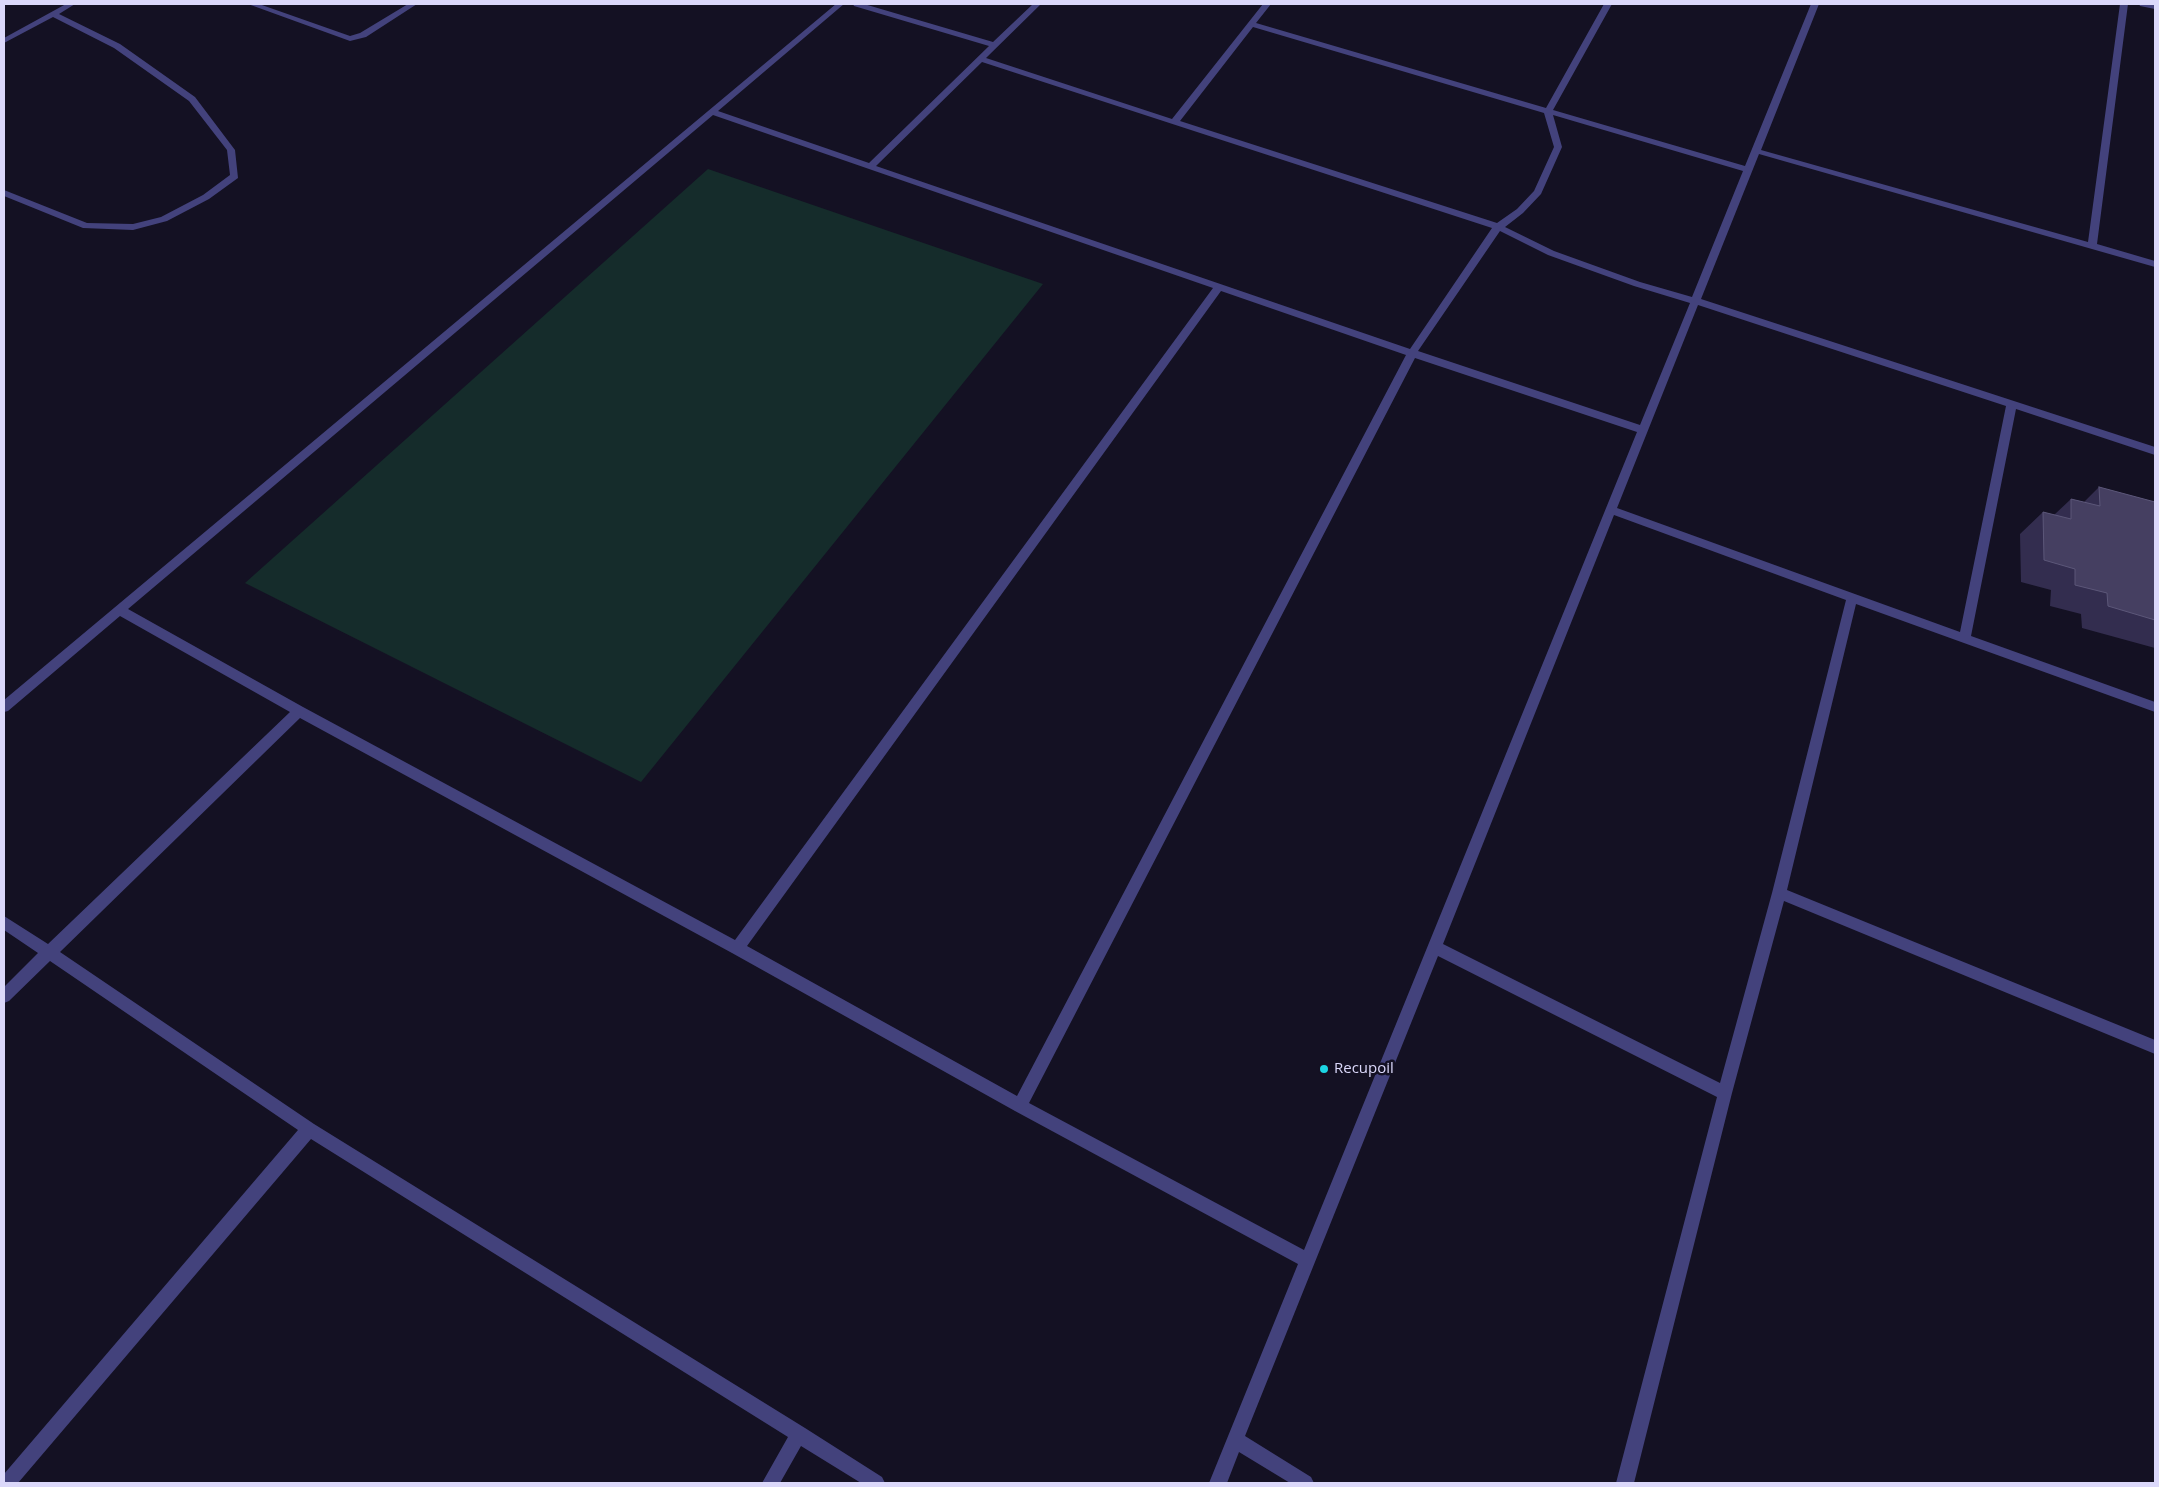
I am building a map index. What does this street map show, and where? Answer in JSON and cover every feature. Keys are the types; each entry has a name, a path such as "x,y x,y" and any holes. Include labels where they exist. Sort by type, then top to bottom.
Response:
{"street":[{"path":"4,41 71,4"},
{"path":"252,4 350,39 363,35 413,4"},
{"path":"4,707 840,4"},
{"path":"857,4 995,45"},
{"path":"870,168 1037,4"},
{"path":"1174,121 1267,4"},
{"path":"1020,1106 1412,353 1498,227 1520,211 1538,192 1558,147 1548,111 1608,4"},
{"path":"1218,1483 1815,4"},
{"path":"2092,246 2124,4"},
{"path":"2143,4 2155,7"},
{"path":"4,193 86,226 133,227 164,219 206,197 235,176 231,150 192,99 117,46 53,14"},
{"path":"1252,24 1748,170"},
{"path":"980,60 1498,227 1559,256 1637,284 2012,403 2155,451"},
{"path":"711,112 870,168 1642,430"},
{"path":"1756,151 2155,264"},
{"path":"737,948 1219,286"},
{"path":"1965,638 2012,403"},
{"path":"1611,510 2155,707"},
{"path":"1625,1483 1725,1093 1779,893 1852,598"},
{"path":"119,610 299,711 737,948 1020,1106 1308,1261"},
{"path":"4,996 299,711"},
{"path":"1779,893 2155,1047"},
{"path":"4,922 309,1129 876,1483"},
{"path":"1435,947 1725,1093"},
{"path":"7,1483 309,1129"},
{"path":"771,1483 799,1434"},
{"path":"1236,1440 1305,1483"}],"green space":[{"path":"708,169 1043,284 641,782 245,583"}],"building":[{"path":"2099,487 2155,502 2155,620 2108,606 2107,593 2075,585 2075,569 2044,560 2043,512 2071,519 2071,499 2100,506"}],"place":[{"name":"Recupoil","path":"1324,1069"}]}
